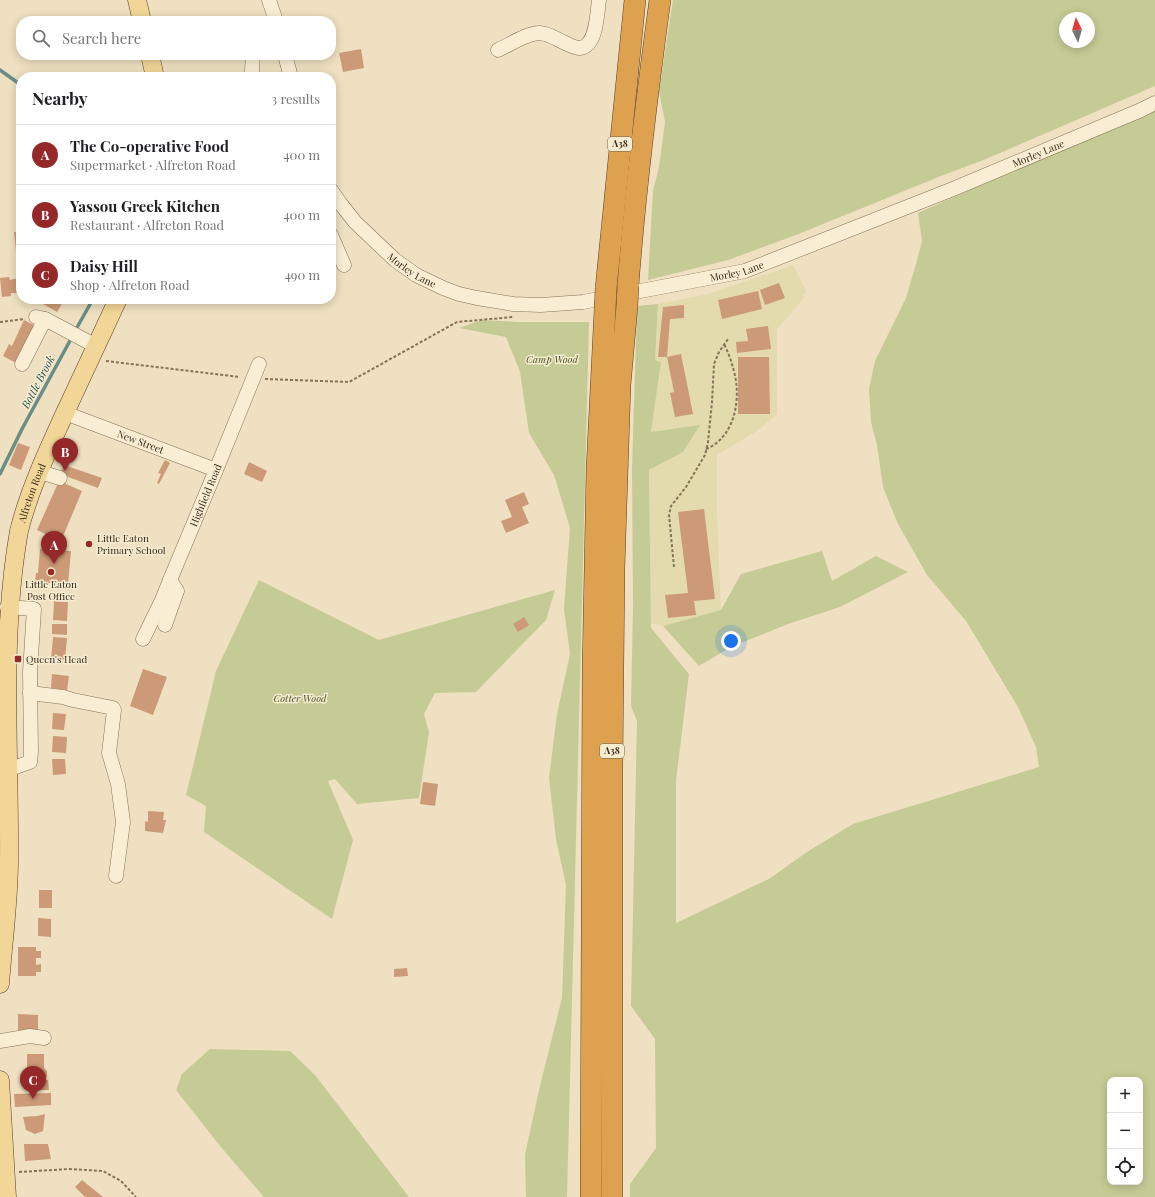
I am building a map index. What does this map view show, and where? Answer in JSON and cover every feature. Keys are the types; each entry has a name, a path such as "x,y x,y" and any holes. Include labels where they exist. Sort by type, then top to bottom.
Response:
{"highway":[{"name":"A38","path":"591,1197 593,637 596,468 606,288 635,0"},
{"name":"A38","path":"612,1197 612,768 614,568 620,385 633,215 649,75 660,0"}],"main road":[{"path":"137,0 141,16"},
{"path":"151,60 154,72"},
{"name":"Alfreton Road","path":"0,984 9,860 5,761 7,607 5,575 26,506 65,413 116,304"},
{"path":"0,1080 2,1135 7,1197"}],"street":[{"path":"498,50 532,34 540,33 550,35 572,46 579,48 585,47 593,36 599,0"},
{"path":"252,70 253,60"},
{"path":"286,60 290,72"},
{"name":"Morley Lane","path":"336,197 355,222 394,260 416,275 443,288 459,294 512,304 541,305 583,302 745,271 953,189 1155,103"},
{"path":"336,246 344,265"},
{"path":"22,364 40,318 74,335 93,353"},
{"name":"Highfield Road","path":"143,639 162,600 259,364"},
{"name":"New Street","path":"65,413 216,470"},
{"path":"40,472 60,478"},
{"path":"165,625 177,591 170,580"},
{"path":"5,761 16,767 30,762 32,752 30,672 34,609 7,607"},
{"path":"30,693 63,697 113,708 114,710 108,753 118,784 123,822 116,876"},
{"path":"0,1041 30,1036 44,1038"}],"path":[{"path":"93,353 238,376 252,382 263,379 349,382 457,322 520,317"},
{"path":"0,322 40,318"},
{"path":"674,567 669,516 671,506 698,467 706,450 712,402 714,364 719,352 728,339"},
{"path":"706,450 718,442 731,425 737,395 734,369 724,344"},
{"path":"5,1173 69,1169 103,1171 121,1181 136,1197"}],"shaded area":[{"path":"793,265 806,291 800,303 777,329 777,414 757,431 717,455 717,515 721,610 663,626 651,623 649,470 683,452 699,425 651,433 661,362 655,360 658,304 708,294"}],"green space":[{"path":"673,0 1155,0 1155,86 986,159 796,235 728,260 648,280 653,191 659,167 665,122 659,91"},
{"path":"1155,107 1155,1197 630,1197 630,1184 656,1148 655,1039 631,1006 637,721 631,706 633,606 632,469 637,306 658,304 655,360 661,362 651,432 700,425 683,452 649,470 651,628 689,674 676,781 676,923 769,879 807,852 853,824 1039,767 1036,747 1018,707 966,621 927,575 898,524 883,487 877,445 871,422 869,389 875,361 906,298 922,241 918,213"},
{"name":"Camp Wood","path":"482,320 519,322 589,322 567,1197 526,1197 525,1155 539,1090 562,998 566,885 556,839 549,778 557,714 570,654 564,609 570,528 554,475 529,433 520,372 506,337 459,328"},
{"path":"822,551 832,581 876,556 908,572 840,607 788,624 731,647 699,666 663,626 721,610 741,574"},
{"name":"Cotter Wood","path":"259,580 379,640 555,590 546,620 476,692 435,693 424,714 429,732 419,798 357,804 335,779 328,781 353,840 332,919 204,832 206,806 186,795 216,671"},
{"path":"210,1049 290,1051 315,1075 409,1197 264,1197 220,1146 176,1090 182,1074"}],"building":[{"path":"361,49 364,68 343,72 339,53"},
{"path":"14,232 16,232 16,250"},
{"path":"9,277 10,280 16,279 16,293 11,293 11,296 2,297 0,278"},
{"path":"779,283 785,298 765,305 760,290"},
{"path":"758,291 762,309 722,319 718,300"},
{"path":"43,304 62,304 57,312"},
{"path":"684,305 684,318 670,319 667,357 658,357 663,307"},
{"path":"24,320 36,326 18,364 3,356 9,344 12,346"},
{"path":"768,326 771,349 737,353 736,342 748,341 746,329"},
{"path":"681,354 693,414 675,417 670,393 674,392 667,357"},
{"path":"738,357 769,357 770,414 738,414"},
{"path":"18,443 30,447 21,470 9,465"},
{"path":"165,460 170,463 159,484 157,483 161,474 158,473"},
{"path":"249,462 267,471 262,482 244,474"},
{"path":"64,465 102,478 98,488 60,474"},
{"path":"59,481 82,491 61,541 37,530"},
{"path":"524,492 529,504 522,507 529,523 506,533 501,521 512,517 505,500"},
{"path":"704,509 715,599 694,601 696,615 668,618 665,595 688,593 678,512"},
{"path":"40,549 71,551 68,584 47,583 47,589 38,588 38,582 35,582 36,573 38,573"},
{"path":"54,601 68,602 67,621 53,620"},
{"path":"524,617 529,625 518,632 513,624"},
{"path":"52,624 67,624 67,635 52,634"},
{"path":"53,637 67,638 65,660 51,659"},
{"path":"143,669 167,677 153,715 130,706"},
{"path":"52,674 69,676 67,690 51,688"},
{"path":"53,713 66,714 64,730 52,729"},
{"path":"53,736 67,737 66,753 52,752"},
{"path":"52,759 65,759 66,774 53,775"},
{"path":"423,782 438,784 435,806 420,804"},
{"path":"148,811 164,812 163,820 166,820 163,833 145,831 145,821 148,822"},
{"path":"39,890 52,890 52,908 39,908"},
{"path":"38,918 51,919 51,937 38,936"},
{"path":"18,947 36,947 36,951 41,951 41,958 36,958 36,965 41,964 41,972 36,972 36,976 18,976"},
{"path":"407,968 408,976 394,977 394,969"},
{"path":"18,1014 38,1015 38,1034 18,1033"},
{"path":"27,1054 44,1054 44,1068 47,1071 47,1077 27,1076"},
{"path":"48,1080 49,1090 37,1090 37,1081"},
{"path":"51,1093 51,1105 15,1107 14,1094"},
{"path":"45,1114 43,1131 35,1134 26,1130 23,1117"},
{"path":"24,1144 48,1144 51,1159 25,1161"},
{"path":"82,1180 103,1197 85,1197 75,1187"}],"waterway":[{"name":"Bottle Brook","path":"0,70 16,81"},
{"name":"Bottle Brook","path":"75,331 90,304"},
{"name":"Bottle Brook","path":"0,474 22,429 72,337"}],"place":[{"name":"Yassou Greek Kitchen","path":"65,471"},
{"name":"Little Eaton Primary School","path":"89,544"},
{"name":"The Co-operative Food","path":"54,564"},
{"name":"Little Eaton Post Office","path":"51,572"},
{"name":"Queen's Head","path":"18,659"},
{"name":"Daisy Hill","path":"33,1099"}]}
